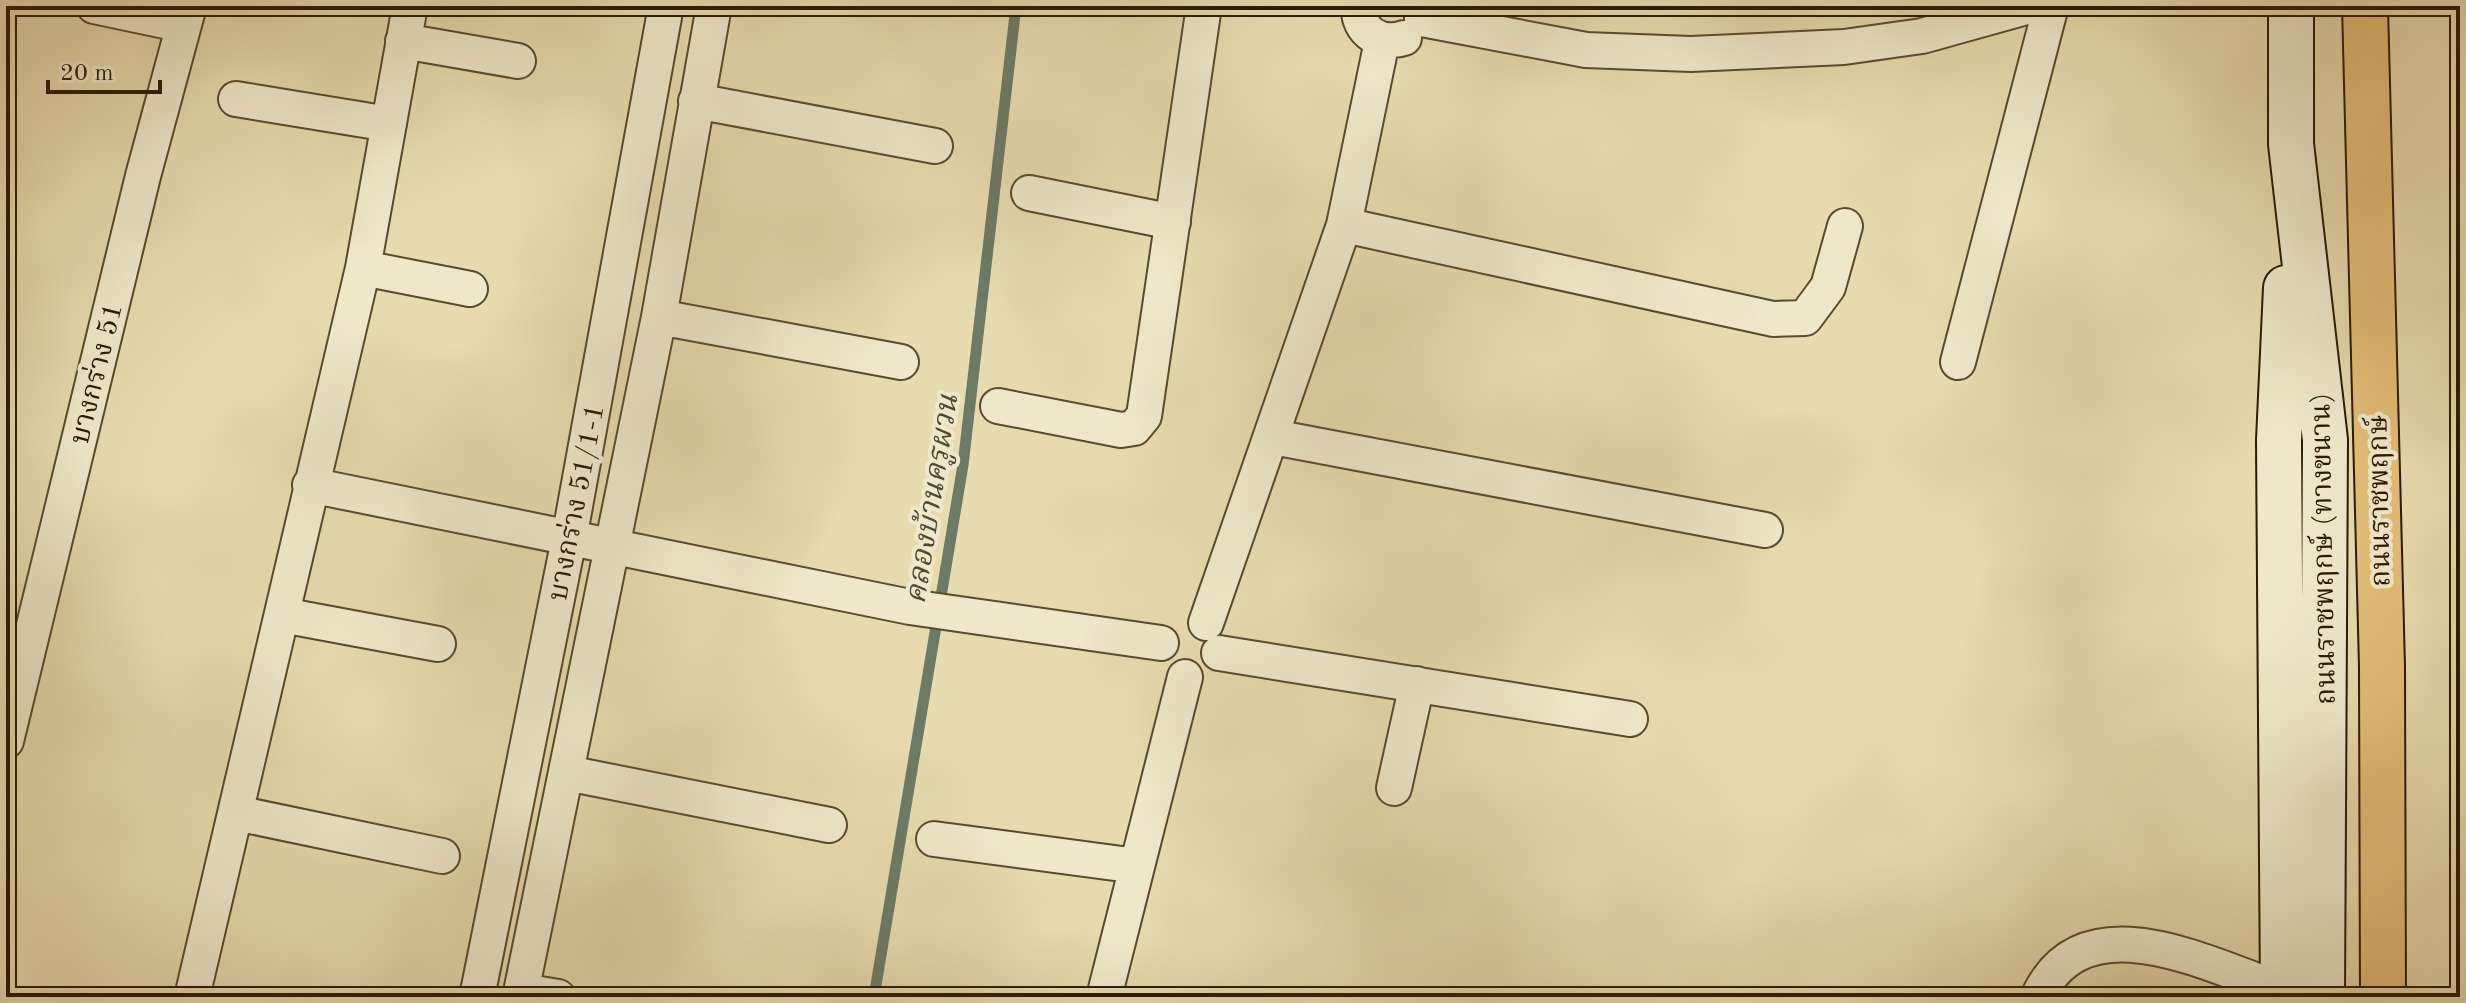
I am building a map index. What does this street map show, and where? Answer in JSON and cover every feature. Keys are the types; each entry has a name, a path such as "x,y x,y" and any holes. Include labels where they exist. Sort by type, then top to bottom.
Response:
{"main road":[{"path":"2291,6 2291,144 2279,440 2296,995"},
{"name":"ถนนราชพฤกษ์","path":"2365,6 2382,667 2383,997"}],"street":[{"path":"94,6 187,15"},
{"path":"192,997 363,268 410,6"},
{"name":"บางกร่าง 51/1-1","path":"477,997 569,539 666,6"},
{"path":"558,997 521,994 659,317 714,6"},
{"path":"998,406 1121,430 1134,428 1144,416 1204,6"},
{"path":"1359,6 1363,25 1382,41 1406,37 1422,12 1586,50 1691,54 1844,47 1922,36 2030,6"},
{"path":"1958,362 2051,6"},
{"name":"บางกร่าง 51","path":"7,729 139,191 187,15"},
{"path":"403,41 518,61"},
{"path":"1382,41 1344,225 1273,437 1212,638 1207,673 1185,677 1166,665 1161,643 1173,624 1184,619 1212,638 1417,684 1630,719"},
{"path":"236,99 389,124"},
{"path":"696,101 935,146"},
{"path":"1029,193 1173,222"},
{"path":"1344,225 1773,319 1805,318 1828,287 1845,226"},
{"path":"363,268 470,289"},
{"path":"659,317 901,362"},
{"path":"1273,437 1765,530"},
{"path":"310,485 926,609 1161,643"},
{"path":"282,615 438,644"},
{"path":"1104,997 1185,677"},
{"path":"1394,788 1417,684"},
{"path":"567,773 829,825"},
{"path":"236,813 442,856"},
{"path":"934,839 1137,866"},
{"path":"2038,997 2068,956 2103,945 2140,943 2296,995"}],"waterway":[{"name":"คลองบ้านครูผวน","path":"874,997 963,465 1016,6"}]}
